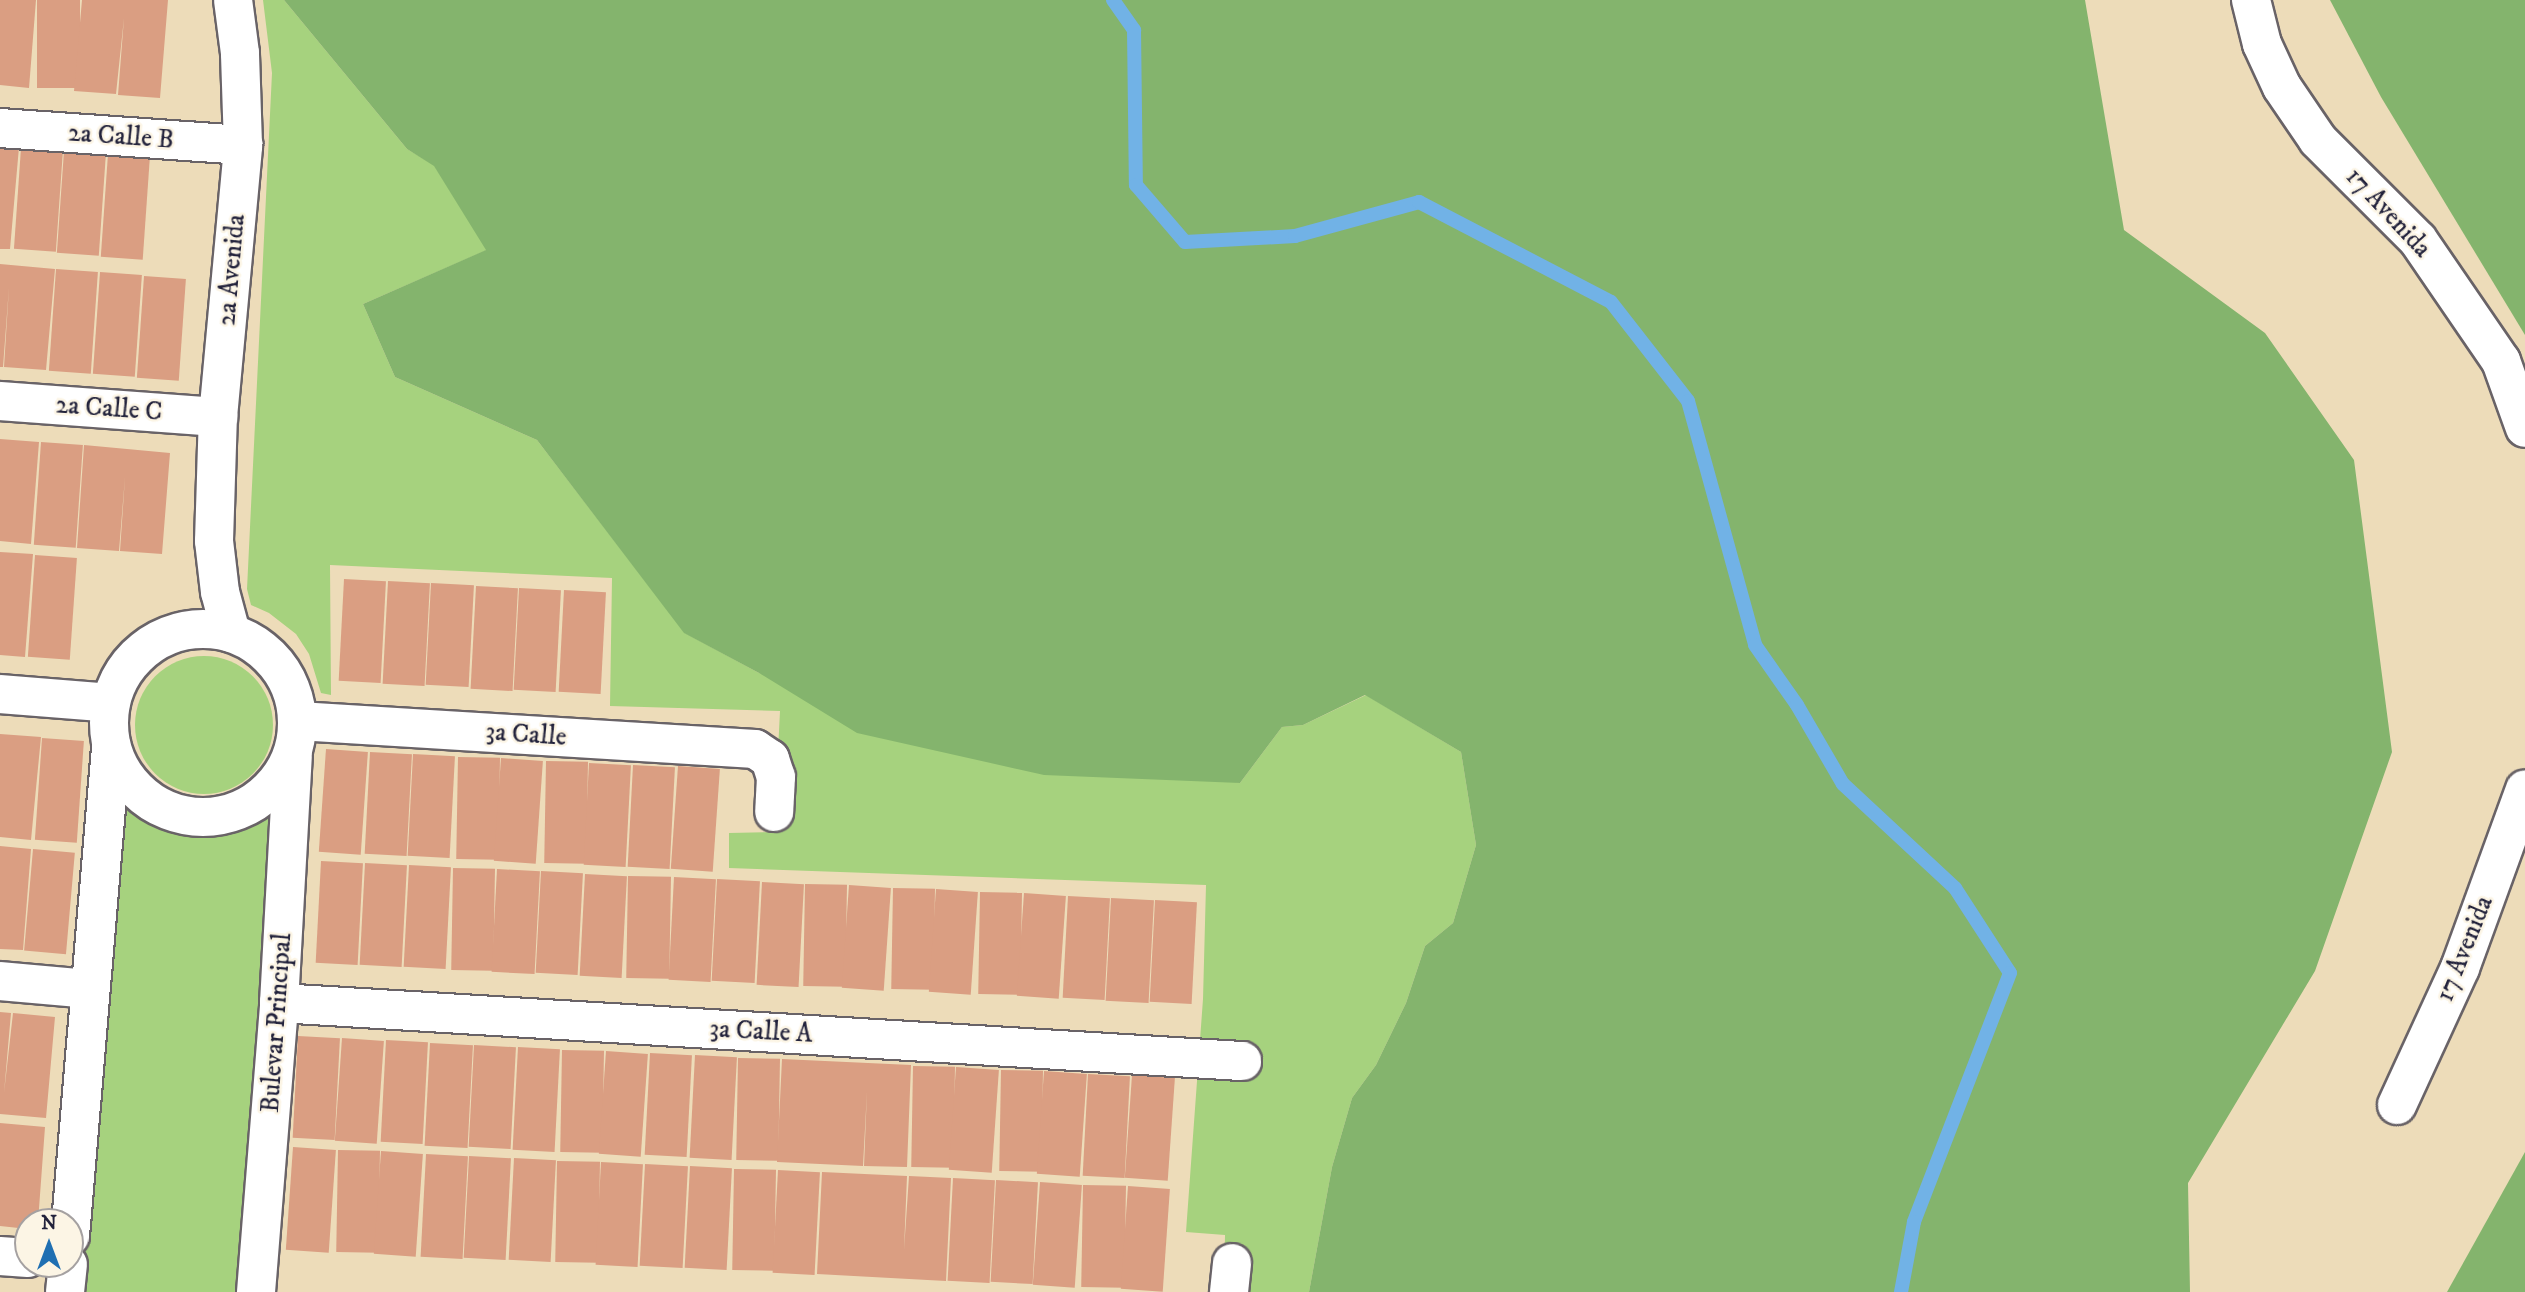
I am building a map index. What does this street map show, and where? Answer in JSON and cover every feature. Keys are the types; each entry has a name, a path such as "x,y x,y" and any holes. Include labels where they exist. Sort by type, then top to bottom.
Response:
{"street":[{"name":"2a Avenida","path":"231,633 220,592 214,541 218,417 243,145 240,53 233,0"},
{"name":"17 Avenida","path":"2251,0 2262,44 2282,87 2318,140 2418,240 2501,361 2525,428"},
{"name":"2a Calle B","path":"0,128 243,145"},
{"name":"2a Calle C","path":"0,401 218,417"},
{"name":"2a Avenida","path":"176,633 201,588 214,541"},
{"path":"72,1208 111,746 111,703 116,687 134,659 146,648 176,633 209,629 231,633 260,648 282,671 292,690 296,737 272,789 257,802 219,817 199,817 160,807 144,797 129,782 111,746"},
{"path":"0,694 111,703"},
{"name":"3a Calle","path":"296,737 755,750 770,759 776,778 774,812"},
{"name":"Bulevar Principal","path":"257,1292 296,737"},
{"name":"17 Avenida","path":"2397,1105 2460,968 2525,789"},
{"path":"0,981 89,989"},
{"name":"3a Calle A","path":"279,1003 1242,1061"}],"green space":[{"path":"263,0 284,0 407,149 434,165 487,250 363,304 395,377 537,440 685,633 759,673 1240,783 1282,727 1303,725 1366,695 1461,752 1476,845 1453,923 1425,946 1406,1003 1376,1065 1352,1098 1332,1167 1309,1292 1224,1292 1225,1235 1186,1232 1203,999 1206,885 729,868 729,833 774,832 780,711 610,706 612,578 330,565 331,695 321,693 309,654 296,634 269,613 251,605 247,589 272,73"},
{"path":"284,0 2085,0 2124,230 2265,333 2354,460 2392,752 2315,971 2188,1183 2190,1292 1309,1292 1332,1167 1352,1098 1376,1065 1406,1003 1425,946 1453,923 1476,845 1461,752 1365,695 1303,725 1282,727 1240,783 1044,775 857,733 759,673 684,633 537,440 395,377 363,304 486,250 434,166 407,149"},
{"path":"2330,0 2525,0 2525,335 2381,97"},
{"path":"204,656 230,661 253,676 268,699 273,725 268,751 253,774 230,789 204,794 178,789 155,774 140,751 135,725 140,699 155,676 178,661"},
{"path":"119,765 129,782 144,797 160,807 199,817 239,811 272,789 256,1292 65,1292 66,1278 84,1278 84,1208 74,1208"},
{"path":"2525,1152 2525,1292 2447,1292"}],"building":[{"path":"0,0 36,0 29,88 0,85"},
{"path":"37,0 80,0 80,88 37,88"},
{"path":"82,0 168,0 160,98 118,95 124,18 116,94 74,91"},
{"path":"0,146 19,147 10,249 0,249"},
{"path":"21,148 63,151 56,252 14,249"},
{"path":"64,151 106,154 99,256 57,253"},
{"path":"108,154 150,157 143,260 101,257"},
{"path":"0,264 55,269 46,370 4,367 9,287 3,367 0,367"},
{"path":"56,269 98,272 91,374 49,371"},
{"path":"100,272 142,275 135,377 93,374"},
{"path":"144,276 186,279 179,381 137,378"},
{"path":"0,439 39,442 31,544 0,541"},
{"path":"41,442 83,445 76,548 34,545"},
{"path":"84,445 170,453 162,554 120,551 125,477 119,551 77,548"},
{"path":"0,552 33,554 25,657 0,655"},
{"path":"35,555 77,558 70,660 28,657"},
{"path":"344,579 386,581 381,683 339,681"},
{"path":"388,581 430,583 425,686 383,684"},
{"path":"431,583 474,585 469,687 426,685"},
{"path":"476,586 518,588 513,691 471,689"},
{"path":"519,588 561,590 556,692 514,690"},
{"path":"564,590 606,592 601,694 559,692"},
{"path":"0,734 41,737 31,840 0,837"},
{"path":"42,738 84,741 77,843 35,840"},
{"path":"326,749 368,752 361,855 319,852"},
{"path":"370,752 412,754 407,856 365,854"},
{"path":"413,754 455,756 450,858 408,856"},
{"path":"458,757 500,758 498,860 456,859"},
{"path":"501,758 543,761 536,864 494,861"},
{"path":"546,761 588,762 586,864 544,863"},
{"path":"589,763 631,765 626,867 584,865"},
{"path":"633,765 675,767 670,869 628,867"},
{"path":"678,766 720,769 713,872 671,869"},
{"path":"0,846 31,849 23,950 0,949"},
{"path":"33,849 75,853 66,954 24,951"},
{"path":"321,861 363,863 358,965 316,963"},
{"path":"365,863 407,865 402,967 360,965"},
{"path":"409,865 451,867 446,969 404,967"},
{"path":"453,868 495,869 493,971 451,970"},
{"path":"497,869 540,871 535,974 492,972"},
{"path":"541,871 583,873 578,975 536,973"},
{"path":"585,874 627,876 622,978 580,976"},
{"path":"628,876 671,877 669,979 626,978"},
{"path":"674,877 716,879 711,982 669,980"},
{"path":"717,879 760,881 755,983 712,981"},
{"path":"762,882 804,884 799,987 757,985"},
{"path":"805,884 847,885 845,987 803,986"},
{"path":"849,885 891,888 884,991 842,988"},
{"path":"893,888 935,889 933,990 891,989"},
{"path":"936,889 978,892 971,995 929,992"},
{"path":"980,892 1022,893 1020,995 978,994"},
{"path":"1024,893 1066,896 1059,999 1017,996"},
{"path":"1068,896 1110,898 1105,1000 1063,998"},
{"path":"1111,898 1154,900 1149,1003 1106,1001"},
{"path":"1155,900 1197,902 1192,1004 1150,1002"},
{"path":"0,1012 11,1013 4,1093 13,1013 55,1017 46,1118 0,1114"},
{"path":"298,1036 340,1038 335,1140 293,1138"},
{"path":"342,1038 384,1041 377,1144 335,1141"},
{"path":"386,1040 428,1042 423,1144 381,1142"},
{"path":"430,1043 473,1045 468,1148 425,1146"},
{"path":"474,1045 516,1047 511,1149 469,1147"},
{"path":"518,1047 560,1049 555,1152 513,1150"},
{"path":"562,1050 604,1051 602,1153 560,1152"},
{"path":"606,1051 648,1054 641,1157 599,1154"},
{"path":"650,1053 692,1055 687,1157 645,1155"},
{"path":"695,1055 737,1057 732,1160 690,1158"},
{"path":"738,1058 780,1059 778,1161 736,1160"},
{"path":"782,1059 911,1065 907,1167 864,1166 867,1091 863,1166 777,1162"},
{"path":"913,1066 955,1067 953,1168 911,1167"},
{"path":"956,1067 999,1070 992,1173 949,1170"},
{"path":"1001,1070 1043,1071 1041,1172 999,1171"},
{"path":"1044,1071 1087,1074 1080,1177 1037,1174"},
{"path":"1088,1074 1130,1076 1125,1178 1083,1176"},
{"path":"1132,1075 1175,1078 1168,1181 1125,1178"},
{"path":"0,1123 45,1127 39,1208 14,1208 14,1228 0,1226"},
{"path":"293,1147 336,1150 329,1253 286,1250"},
{"path":"338,1150 380,1151 378,1253 336,1252"},
{"path":"381,1151 423,1154 416,1257 374,1254"},
{"path":"426,1154 468,1156 463,1259 421,1257"},
{"path":"469,1156 511,1158 506,1260 464,1258"},
{"path":"514,1158 556,1160 551,1262 509,1260"},
{"path":"557,1161 600,1162 598,1263 555,1262"},
{"path":"601,1162 643,1164 638,1267 596,1265"},
{"path":"645,1164 688,1166 683,1268 640,1266"},
{"path":"690,1166 732,1168 727,1270 685,1268"},
{"path":"734,1169 776,1170 774,1271 732,1270"},
{"path":"778,1170 820,1172 815,1275 773,1273"},
{"path":"822,1172 907,1176 904,1250 909,1176 951,1178 946,1281 817,1274"},
{"path":"953,1178 995,1180 990,1283 948,1281"},
{"path":"996,1180 1038,1182 1033,1284 991,1282"},
{"path":"1040,1182 1082,1185 1075,1288 1033,1285"},
{"path":"1083,1185 1126,1186 1124,1288 1081,1287"},
{"path":"1128,1186 1170,1189 1163,1292 1121,1289"}],"waterway":[{"path":"1113,0 1134,30 1136,185 1185,242 1295,236 1419,202 1611,302 1688,401 1755,645 1797,705 1843,784 1955,888 2010,973 1914,1222 1901,1292"}]}
